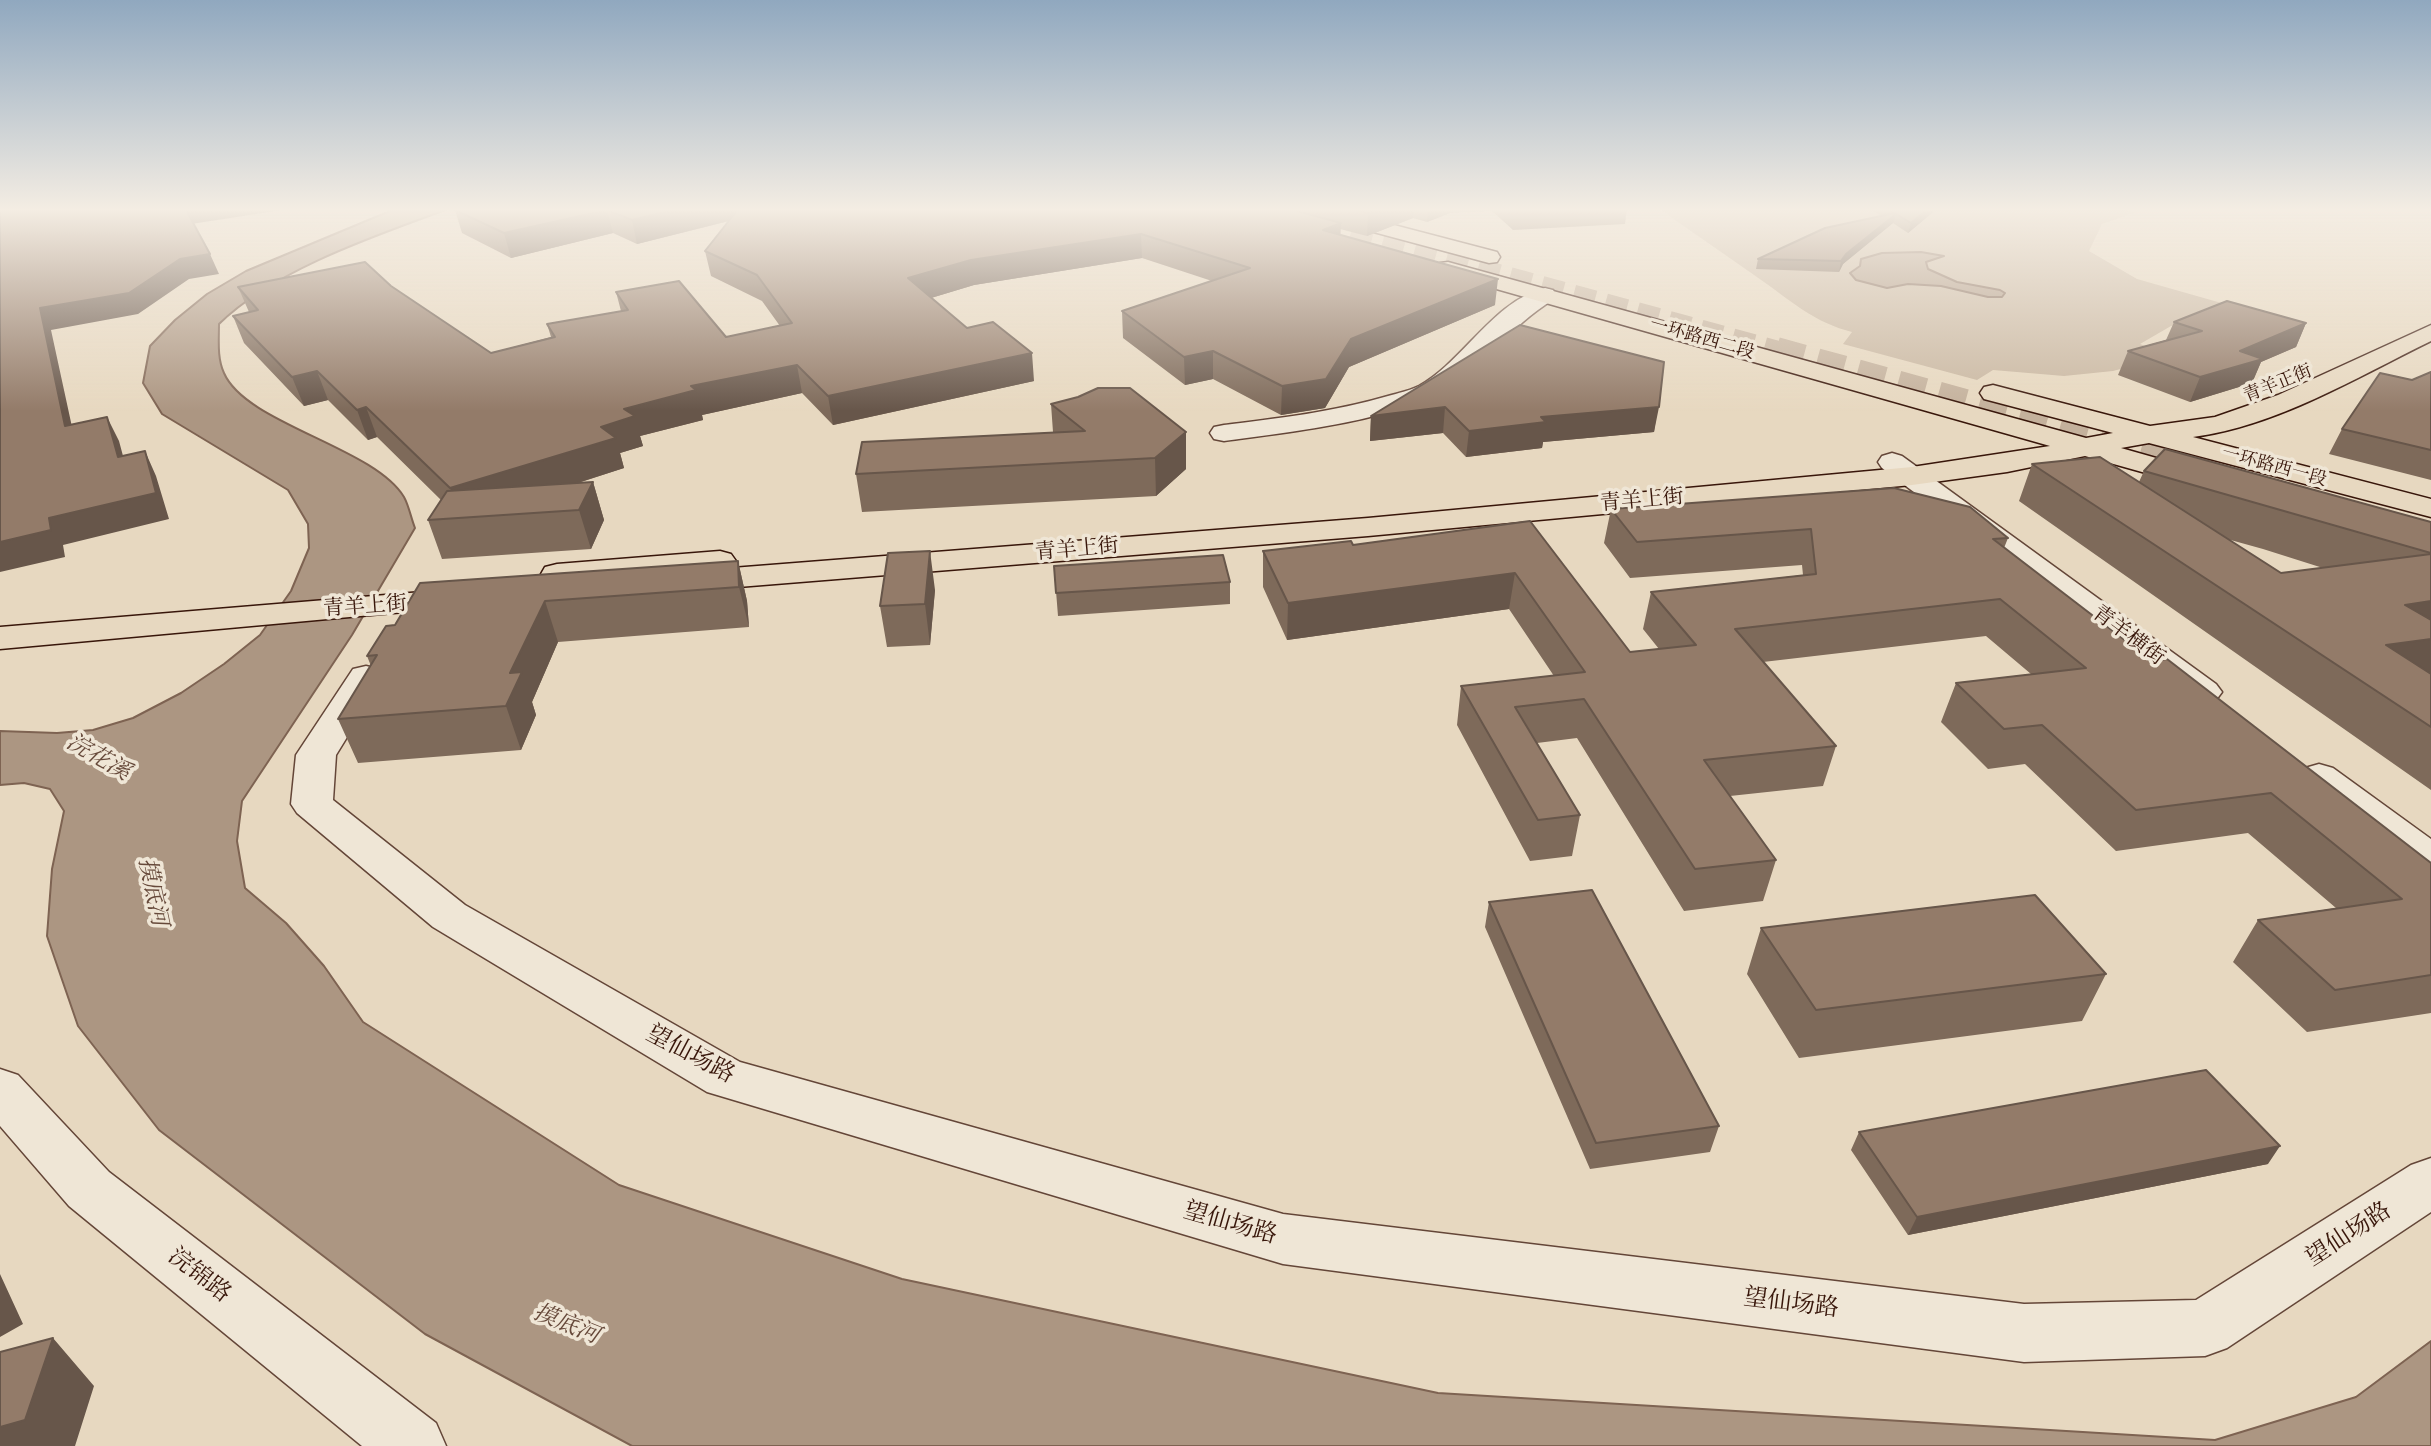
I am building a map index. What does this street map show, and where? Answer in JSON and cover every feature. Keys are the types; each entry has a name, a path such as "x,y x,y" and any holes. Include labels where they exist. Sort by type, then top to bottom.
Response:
{"main road":[{"name":"一环路西二段","path":"1475,275 2050,436"},
{"path":"1556,275 1576,281"},
{"name":"青羊正街","path":"2117,426 2191,417 2265,392 2431,318"},
{"name":"青羊正街","path":"2150,434 2220,425 2287,401 2431,332"},
{"path":"1965,386 2117,426"},
{"name":"青羊上街","path":"1902,469 2050,436 2117,426"},
{"name":"一环路西一段","path":"2117,426 2431,508"},
{"name":"青羊上街","path":"532,585 1354,528 1902,469 2007,463 2150,434"},
{"name":"一环路西一段","path":"2050,436 2090,448 2237,478"},
{"path":"2237,478 2431,518"},
{"path":"2237,478 2431,532"},
{"name":"青羊上街","path":"0,619 253,608 404,598 484,589"},
{"name":"青羊上街","path":"0,638 253,608"}],"street":[{"path":"1224,433 1356,415 1428,392 1467,360 1493,331 1527,304 1545,295"},
{"name":"青羊横街","path":"1902,469 2232,714"},
{"name":"望仙场路","path":"404,598 316,755 312,804 449,916 725,1078 1283,1239 2024,1333 2205,1328 2431,1182"},
{"path":"2288,754 2431,861"},
{"name":"浣锦路","path":"0,1090 89,1189 413,1446"}],"shaded area":[{"path":"1753,275 2131,275 2232,306 2171,326 2140,344 2171,356 2113,371 2064,376 1993,370 1977,380 1843,344 1852,332 1805,312"}],"water":[{"path":"238,275 288,275 242,304 219,324 220,361 224,373 237,391 257,407 340,449 389,479 404,497 415,528 352,635 242,801 237,841 245,888 286,923 324,966 363,1022 619,1185 902,1279 1438,1393 2215,1440 2356,1397 2431,1341 2431,1446 632,1446 425,1334 159,1130 78,1026 47,936 52,869 64,811 50,789 24,783 0,785 0,731 57,733 93,730 133,718 181,693 260,635 291,591 309,548 308,524 288,490 162,414 143,383 150,346 175,320 207,294"},
{"path":"1852,275 1942,275 1957,282 2005,293 2002,297 1988,297 1941,286 1908,284 1887,288 1856,280"}],"building":[{"path":"0,275 155,275 129,293 40,308 65,426 107,417 118,457 145,451 156,493 49,518 51,530 0,542"},
{"path":"297,275 380,275 391,286 491,353 555,337 547,324 628,310 616,292 679,281 726,337 792,323 757,275 917,275 908,278 967,328 993,322 1032,353 828,396 797,365 691,386 696,390 624,409 635,416 601,427 616,438 450,488 366,407 357,410 317,371 292,377 233,316 258,310 238,287"},
{"path":"1228,275 1485,275 1498,279 1351,339 1326,379 1282,386 1213,351 1184,357 1122,311"},
{"path":"2227,301 2306,323 2240,351 2263,359 2200,377 2128,351 2202,331 2174,322"},
{"path":"1520,325 1664,362 1659,407 1541,417 1546,422 1469,431 1445,407 1371,416"},
{"path":"2431,372 2431,450 2342,429 2380,373 2412,380"},
{"path":"1098,388 1130,388 1186,432 1155,458 856,474 862,442 1085,431 1051,404"},
{"path":"2165,449 2431,522 2431,553 2144,471"},
{"path":"2100,457 2281,573 2431,554 2431,601 2405,605 2431,620 2431,639 2386,645 2431,674 2431,727 2032,464"},
{"path":"593,482 579,510 428,520 447,491"},
{"path":"1894,488 1970,507 2008,538 1993,539 2152,661 2167,659 2431,863 2431,975 2335,990 2258,920 2402,899 2271,793 2136,810 2042,725 2004,729 1956,683 2086,668 2000,599 1735,629 1836,746 1704,760 1776,860 1695,869 1584,699 1515,707 1580,815 1538,820 1461,686 1585,672 1515,573 1288,603 1263,551 1351,541 1353,545 1530,521 1630,652 1696,645 1651,592 1816,574 1811,529 1637,542 1611,509"},
{"path":"930,551 925,604 880,606 888,553"},
{"path":"1223,555 1230,582 1056,593 1054,566"},
{"path":"738,561 739,587 545,601 510,673 522,672 506,706 338,719 377,655 367,656 386,626 395,625 420,583"},
{"path":"1592,890 1719,1126 1596,1143 1489,902"},
{"path":"2035,895 2106,974 1816,1010 1761,928"},
{"path":"2206,1070 2280,1146 1917,1217 1859,1132"},
{"path":"53,1338 25,1420 0,1427 0,1352"}],"tunnel":[{"path":"1500,275 1782,353"},
{"path":"1776,351 2208,470"}],"water label":[{"name":"浣花溪","path":"98,758"},
{"name":"摸底河","path":"152,892"},
{"name":"摸底河","path":"566,1325"}]}
